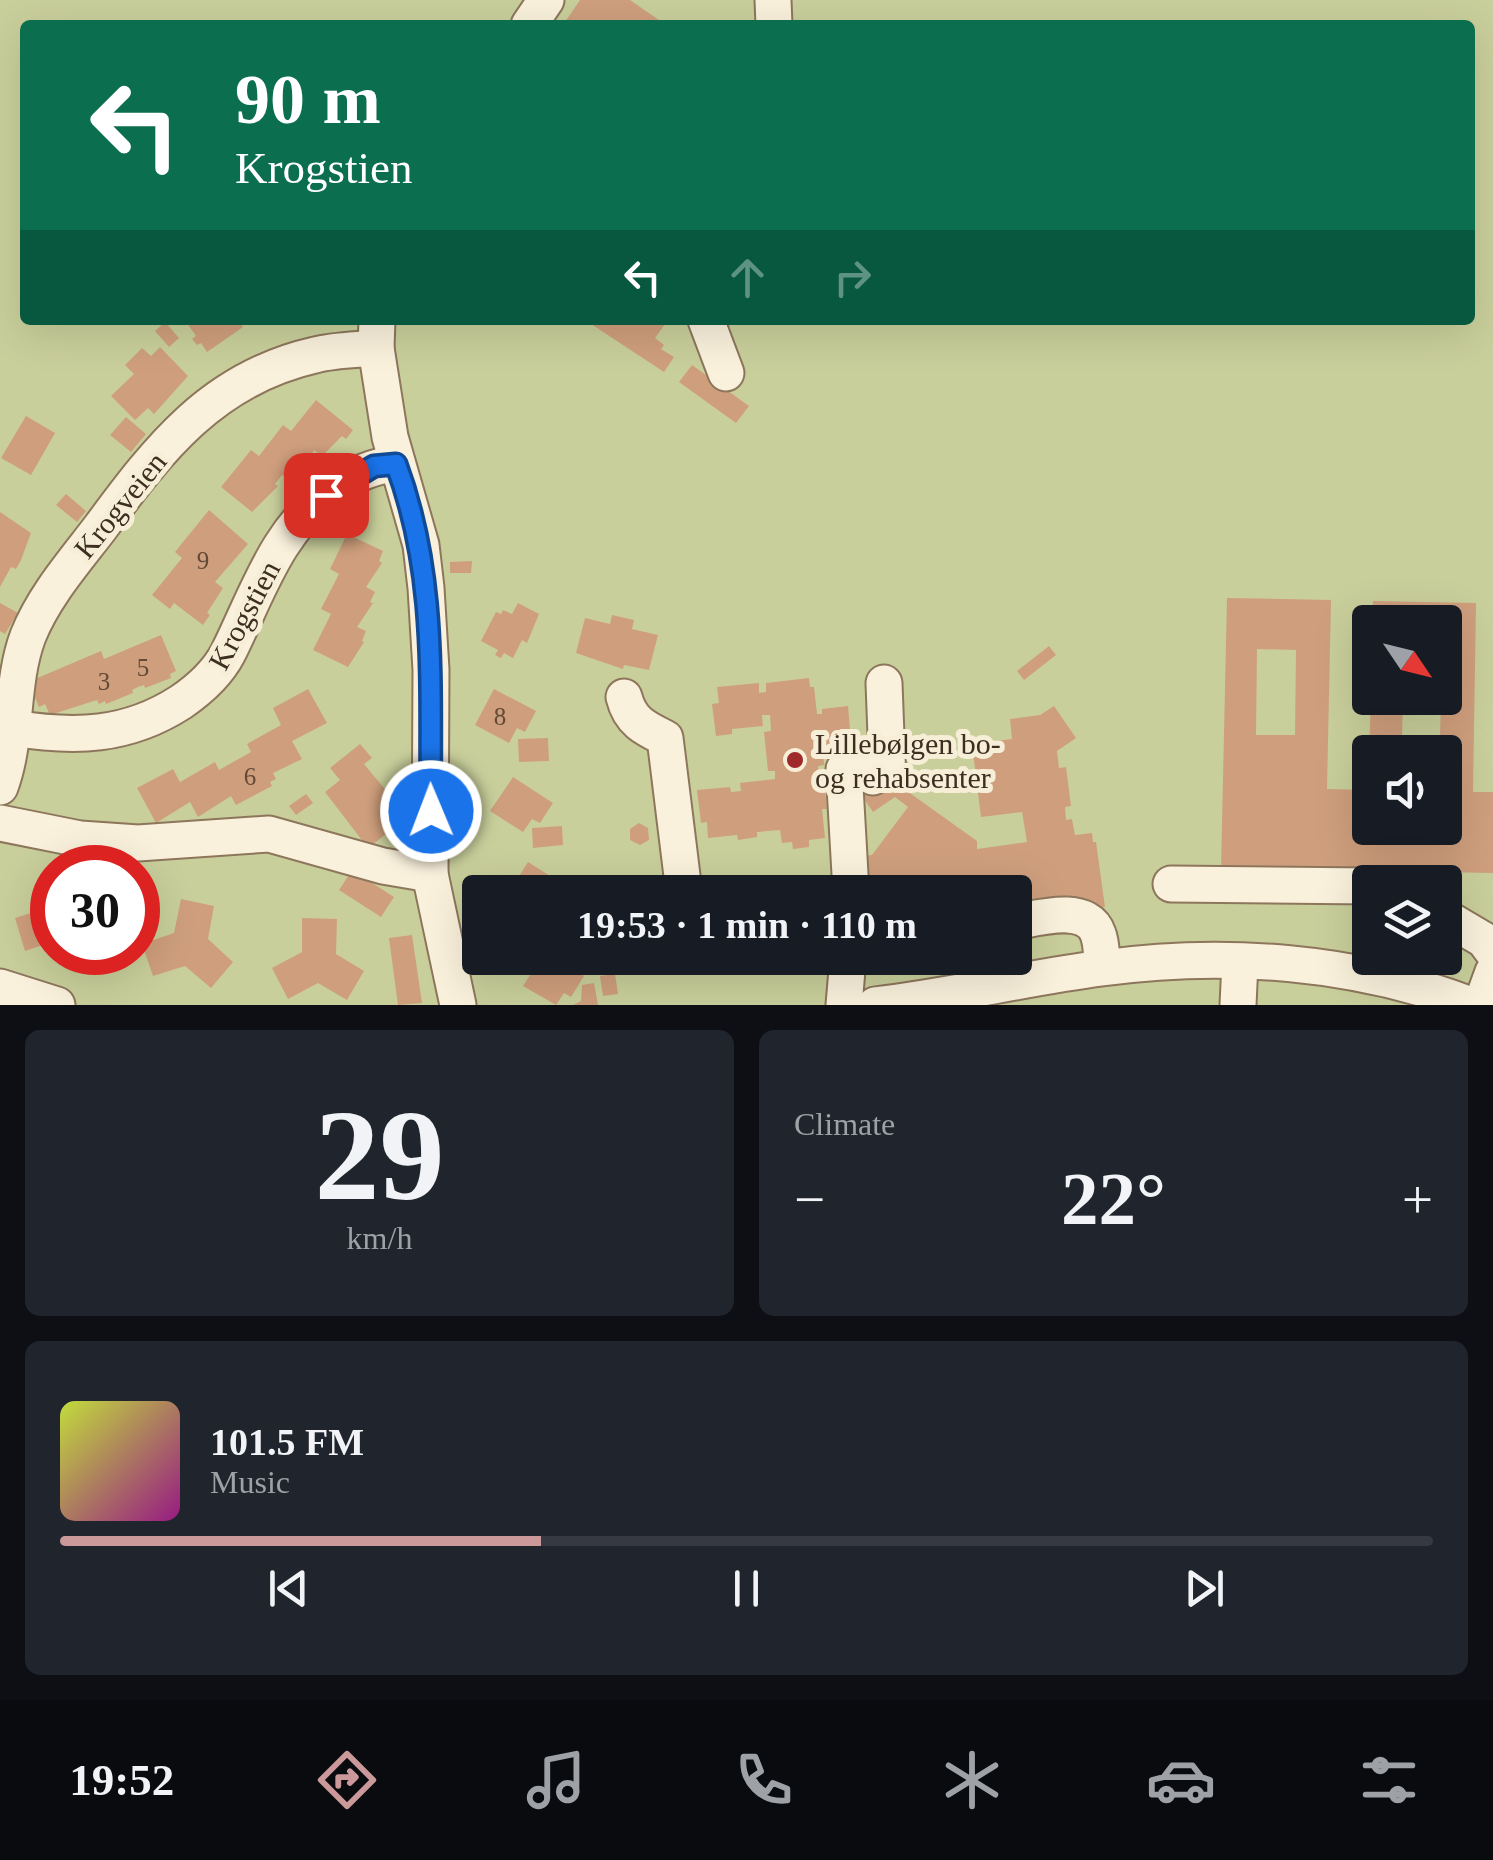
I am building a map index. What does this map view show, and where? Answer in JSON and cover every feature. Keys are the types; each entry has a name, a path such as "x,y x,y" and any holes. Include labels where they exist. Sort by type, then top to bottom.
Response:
{"street":[{"path":"708,325 726,372"},
{"path":"377,334 396,464 417,530 426,588 430,874 458,1005"},
{"name":"Krogveien","path":"0,787 13,728 19,673 40,612 150,462 203,408 256,374 377,334"},
{"name":"Krogstien","path":"13,728 68,735 97,734 156,718 185,699 208,681 226,658 268,566 307,514 348,479 374,466 396,464"},
{"path":"850,875 844,769 856,758 887,762 884,684"},
{"path":"624,697 628,712 642,727 666,738 682,875"},
{"path":"0,822 80,839 138,843 169,844 269,834 383,866 430,874"},
{"path":"1171,884 1352,886"},
{"path":"1032,920 1063,916 1088,921 1098,935 1103,968"},
{"path":"1462,927 1484,940 1493,952"},
{"path":"1238,1005 1240,962"},
{"path":"875,1005 1103,968 1240,962 1361,972 1472,1005"},
{"path":"1480,1005 1493,972"},
{"path":"844,1005 847,975"},
{"path":"0,986 57,1005"}],"green space":[{"path":"0,0 1493,0 1493,1005 0,1005"}],"building":[{"path":"580,0 630,0 659,20 566,20"},
{"path":"168,325 179,338 169,347 155,331"},
{"path":"188,325 243,327 207,352 192,339 196,336"},
{"path":"593,325 664,325 655,338 664,345 661,349 674,357 664,372"},
{"path":"160,347 188,376 154,414 148,408 135,420 111,396 134,374 125,365 142,348 151,356"},
{"path":"692,365 749,406 736,423 679,382"},
{"path":"316,400 353,430 322,456 314,450 305,467 295,474 303,481 298,487 282,475 275,484 278,486 252,512 221,487 251,450 259,456 283,425 291,431"},
{"path":"26,416 55,433 31,475 1,458"},
{"path":"126,417 146,434 131,452 110,435"},
{"path":"66,494 86,511 77,522 56,505"},
{"path":"209,510 248,544 215,582 223,588 203,625 174,603 170,609 152,595 182,558 175,552"},
{"path":"0,512 31,533 16,569 11,567 0,587"},
{"path":"347,534 383,551 379,561 382,563 366,587 375,592 370,602 373,603 357,627 366,631 364,642 348,667 313,650 331,614 321,609 339,574 330,569"},
{"path":"472,561 471,573 450,573 450,562"},
{"path":"1227,598 1331,600 1327,789 1352,790 1352,845 1462,845 1462,735 1440,735 1441,715 1462,715 1462,605 1373,605 1373,601 1476,603 1473,792 1493,792 1493,873 1462,872 1462,865 1352,865 1352,870 1221,868","holes":["1257,649 1296,650 1295,735 1256,735"]},
{"path":"0,603 18,613 5,634 0,631"},
{"path":"518,603 539,614 527,643 522,640 513,658 504,653 501,658 495,655 498,650 481,641 496,612 512,614"},
{"path":"612,615 634,620 632,629 658,635 649,670 624,665 623,669 576,653 585,618 610,624"},
{"path":"161,635 176,671 170,674 171,678 138,687 106,704 97,700 50,715 45,704 39,707 29,683 35,679 101,651 104,659"},
{"path":"1049,646 1056,655 1024,680 1017,671"},
{"name":"Lillebølgen bo- og rehabsenter","path":"809,678 817,714 822,714 822,709 848,706 852,753 826,756 823,751 824,765 818,766 827,809 822,809 825,838 809,840 809,847 793,849 792,842 782,843 780,830 757,832 757,837 738,840 737,835 708,838 707,822 701,823 697,790 730,787 731,792 741,791 740,783 775,779 775,771 768,771 764,732 771,731 770,715 762,715 763,726 732,729 732,734 716,736 712,704 719,703 717,687 759,683 759,693 766,692 766,683"},
{"path":"308,689 327,723 292,741 302,759 273,773 276,779 270,782 272,786 236,805 231,796 198,817 190,802 156,823 137,788 173,769 180,782 215,762 219,770 251,752 247,744 281,725 273,708"},
{"path":"494,689 536,711 525,732 517,728 509,743 475,725"},
{"path":"1054,706 1076,738 1057,751 1059,768 1066,767 1071,806 1065,807 1066,820 1072,819 1075,835 1092,833 1105,907 1032,916 1032,875 865,875 863,856 872,855 908,807 895,797 873,812 862,796 895,773 907,791 977,841 977,849 1027,842 1022,812 981,817 972,744 1012,739 1010,719 1040,715"},
{"path":"1370,715 1403,715 1402,735 1370,735"},
{"path":"548,738 549,761 519,762 518,739"},
{"path":"360,744 372,758 364,764 408,817 368,848 325,792 340,780 330,768"},
{"path":"513,777 553,803 540,823 532,819 523,832 490,811"},
{"path":"306,794 313,803 296,815 289,806"},
{"path":"639,823 648,828 649,840 640,845 630,840 630,829"},
{"path":"562,826 563,845 533,848 532,828"},
{"path":"528,862 548,875 520,875"},
{"path":"352,870 394,897 381,917 339,890"},
{"path":"181,899 214,906 208,939 233,962 211,988 185,966 160,974 160,938 174,933"},
{"path":"30,913 30,949 25,951 15,918"},
{"path":"302,918 337,919 336,954 364,971 347,1000 318,983 288,999 272,968 302,952"},
{"path":"412,935 422,1003 398,1005 389,938"},
{"path":"530,975 584,976 571,997 564,993 556,1005 523,986"},
{"path":"615,975 618,994 603,996 600,976"},
{"path":"594,983 598,1005 573,1005 581,1001 582,985"}],"place":[{"name":"Lillebølgen bo- og rehabsenter","path":"795,760"}],"route":[{"path":"326,495 374,466 396,464 410,502 426,588 431,811"}]}
